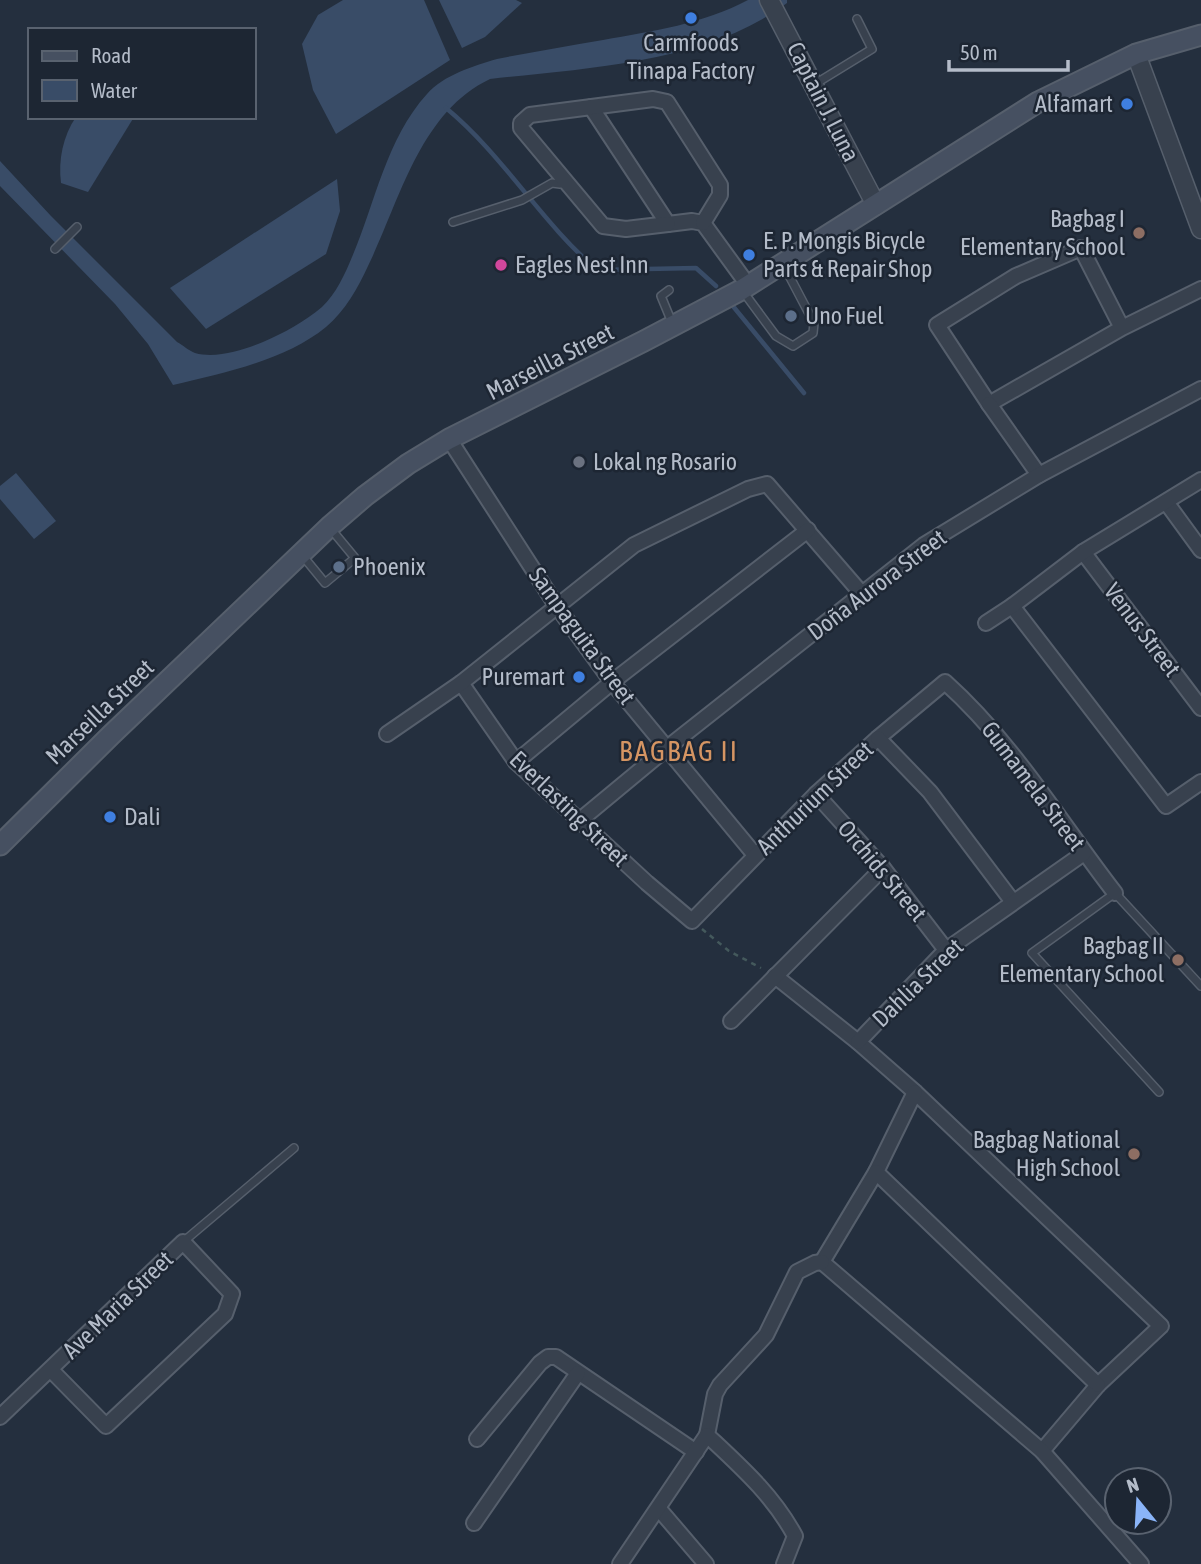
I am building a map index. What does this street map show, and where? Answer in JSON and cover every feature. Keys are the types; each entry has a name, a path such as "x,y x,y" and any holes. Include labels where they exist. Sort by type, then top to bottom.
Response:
{"main road":[{"name":"Marseilla Street","path":"0,845 329,527 408,464 449,439 674,326 745,287 1038,102 1136,54 1201,35"}],"street":[{"name":"Captain J. Luna","path":"772,4 876,205"},
{"path":"1136,54 1201,229"},
{"path":"702,223 720,195 720,185 667,102 653,99 530,115 521,123 521,128 603,226 626,229 692,221 702,223 745,287"},
{"path":"591,107 668,224"},
{"path":"1039,475 937,325 1016,276 1081,248 1122,328"},
{"path":"989,404 1122,328 1201,289"},
{"name":"Doña Aurora Street","path":"579,821 924,545 1039,475 1201,390"},
{"name":"Sampaguita Street","path":"449,439 556,605 612,682 755,855"},
{"path":"986,623 1083,552 1201,480"},
{"path":"387,734 461,684 634,545 748,489 767,484 862,594"},
{"path":"1166,502 1201,550"},
{"path":"516,762 612,682 808,530"},
{"name":"Venus Street","path":"1083,552 1201,708"},
{"path":"1012,606 1166,806 1201,782"},
{"name":"Anthurium Street","path":"692,920 816,794 945,682"},
{"name":"Gumamela Street","path":"945,682 967,701 1023,768 1115,893"},
{"name":"Everlasting Street","path":"461,684 516,762 692,920"},
{"path":"878,738 930,792 1013,902"},
{"name":"Orchids Street","path":"816,794 883,868 946,950"},
{"name":"Dahlia Street","path":"858,1042 946,950 1084,853"},
{"path":"731,1021 883,868"},
{"path":"775,976 858,1042 915,1092 1161,1326 1098,1385 1042,1451"},
{"path":"620,1564 707,1435 715,1394 720,1385 766,1335 797,1272 808,1265 822,1262 876,1172 915,1092"},
{"path":"876,1172 1098,1385"},
{"name":"Ave Maria Street","path":"0,1417 183,1242 232,1294 225,1314 106,1426 51,1370"},
{"path":"822,1262 1042,1451 1141,1564"},
{"path":"477,1439 540,1363 548,1357 556,1357 696,1452"},
{"path":"474,1523 578,1373"},
{"path":"707,1435 762,1488 783,1514 795,1536 784,1564"},
{"path":"659,1509 706,1564"}],"lane":[{"path":"815,84 872,49 857,19"},
{"path":"453,222 522,200 552,183 560,184"},
{"path":"55,248 77,227"},
{"path":"745,287 776,336 793,346 813,333 814,323 782,264"},
{"path":"669,290 661,296 674,326"},
{"path":"301,555 326,583 355,558 329,527"},
{"path":"1159,1092 1032,953 1115,893 1201,986"},
{"path":"183,1242 294,1148"}],"path":[{"path":"692,920 729,951 775,976"}],"water":[{"path":"343,0 424,0 450,60 336,134 313,90 302,44 318,15"},
{"path":"439,0 516,0 522,3 485,37 462,48"},
{"path":"748,0 787,0 787,3 755,23 720,39 683,51 606,66 490,79 466,94 445,113 414,161 364,274 339,314 326,327 292,348 253,364 212,376 173,385 148,344 115,304 0,186 0,161 177,342 203,355 239,351 294,327 322,307 332,296 360,237 391,151 413,112 434,87 450,76 497,59 677,26"},
{"path":"75,119 133,119 88,192 61,183 62,148"},
{"path":"337,179 340,211 326,254 206,329 170,288"},
{"path":"16,473 56,521 34,539 0,499 0,486"}],"waterway":[{"path":"446,108 486,146 558,231 597,270 696,268 716,286"},
{"path":"732,305 804,393"}],"place":[{"name":"Carmfoods Tinapa Factory","path":"691,18"},
{"name":"Alfamart","path":"1127,104"},
{"name":"Bagbag I Elementary School","path":"1139,233"},
{"name":"E. P. Mongis Bicycle Parts & Repair Shop","path":"749,255"},
{"name":"Eagles Nest Inn","path":"501,265"},
{"name":"Uno Fuel","path":"791,316"},
{"name":"Lokal ng Rosario","path":"579,462"},
{"name":"Phoenix","path":"339,567"},
{"name":"Puremart","path":"579,677"},
{"name":"Dali","path":"110,817"},
{"name":"Bagbag II Elementary School","path":"1178,960"},
{"name":"Bagbag National High School","path":"1134,1154"}],"district":[{"name":"BAGBAG II","path":"679,751"}]}
